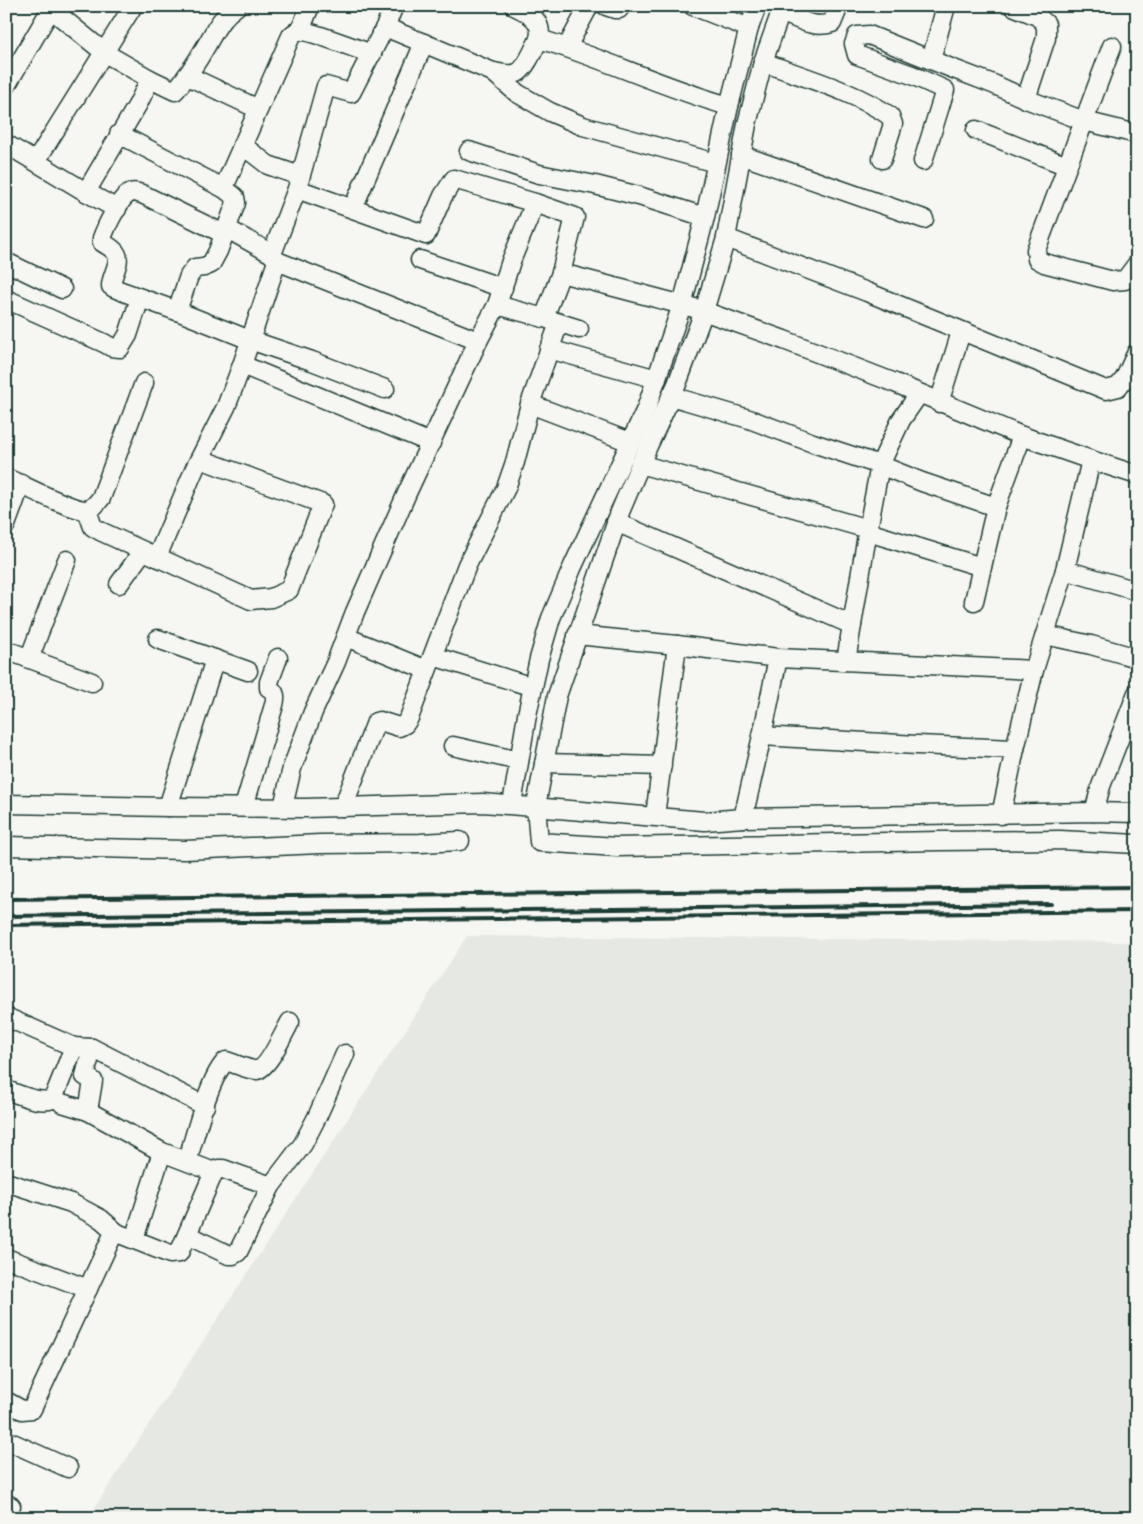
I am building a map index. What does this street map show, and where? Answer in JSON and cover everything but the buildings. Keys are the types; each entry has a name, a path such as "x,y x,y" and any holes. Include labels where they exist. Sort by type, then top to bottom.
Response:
{"street":[{"path":"36,161 133,6"},
{"path":"6,86 50,7 105,53 175,91 188,76 216,26 226,13 237,6"},
{"path":"300,31 310,6"},
{"path":"119,584 150,554 226,407 242,365 299,183 326,86 352,93 394,6"},
{"path":"385,27 493,72 507,75 517,74 540,39 540,27 536,20 514,6"},
{"path":"567,47 589,6"},
{"path":"606,6 619,9 621,6"},
{"path":"693,6 749,28"},
{"path":"757,6 749,28 716,163 705,216 693,308 677,384 616,522 557,696 536,806 538,842 617,847 1060,840 1137,844"},
{"path":"512,804 533,687 551,618 646,409 656,379 693,308 726,238 747,124 763,62 782,9 810,24 823,26 832,22 839,6"},
{"path":"931,60 946,6"},
{"path":"1013,6 1037,16 1046,24 1046,38 1026,99"},
{"path":"225,189 229,174 291,36 300,31 311,33 372,54"},
{"path":"923,161 945,90 912,75 857,55 854,44 858,36 868,35 1084,121 1137,134"},
{"path":"540,39 567,47 693,96 729,106"},
{"path":"353,208 424,43"},
{"path":"1112,46 1036,250 1037,258 1044,263 1113,281 1125,280 1137,264"},
{"path":"763,62 878,107 890,116 893,124 882,159"},
{"path":"493,72 517,93 550,112 583,126 716,163"},
{"path":"188,76 258,109"},
{"path":"86,192 138,104 150,79"},
{"path":"976,130 1067,166"},
{"path":"119,134 225,189 235,197 236,203 215,259 211,264 195,268 190,276 177,311"},
{"path":"6,144 116,209"},
{"path":"242,145 268,165 299,183 353,208 426,235 454,178 575,217 551,320 549,350 530,404 506,488 467,566 405,724 399,727 380,721 376,722 343,807"},
{"path":"469,151 539,174 639,196 705,216"},
{"path":"741,156 924,219"},
{"path":"385,390 114,288 111,281 118,259 115,252 102,242 102,238 116,209 128,194 134,192 142,194 225,231 275,258 478,341"},
{"path":"283,808 292,768 313,712 336,662 375,563 500,296 535,203"},
{"path":"726,238 867,292 1106,390 1118,387 1125,378 1137,352"},
{"path":"420,260 551,320 579,328"},
{"path":"6,262 62,288"},
{"path":"561,272 693,308 784,340 895,383 1022,436 1137,475"},
{"path":"6,299 111,347 120,348 128,335 140,298"},
{"path":"939,402 961,332"},
{"path":"549,350 656,379"},
{"path":"242,365 431,443"},
{"path":"6,524 14,481 73,507 87,510 94,507 101,498 144,383"},
{"path":"846,661 880,465 901,420 919,394"},
{"path":"671,396 749,419 996,507"},
{"path":"530,404 630,442"},
{"path":"974,600 996,507 1022,436"},
{"path":"87,510 93,527 251,600 271,598 289,590 323,504 200,459"},
{"path":"1002,814 1014,749 1034,670 1065,570 1090,460"},
{"path":"640,464 868,530 982,567"},
{"path":"616,522 852,625"},
{"path":"29,659 68,560"},
{"path":"1065,570 1137,591"},
{"path":"577,635 778,658 1034,670"},
{"path":"1045,635 1137,658"},
{"path":"346,637 430,663 533,687"},
{"path":"158,639 248,671"},
{"path":"655,816 677,645"},
{"path":"6,650 92,682"},
{"path":"244,807 276,697 274,691 268,688 268,682 278,658"},
{"path":"743,818 778,658"},
{"path":"168,807 215,660"},
{"path":"1094,812 1100,786 1137,693"},
{"path":"762,736 1014,749"},
{"path":"453,746 519,761"},
{"path":"544,763 662,766"},
{"path":"6,804 283,808 483,803 706,821 743,818 1094,812 1137,813"},
{"path":"6,846 185,850 320,844 460,841"},
{"path":"6,1016 74,1047 92,1048 205,1106"},
{"path":"187,1161 220,1067 226,1061 257,1070 266,1064 290,1022"},
{"path":"6,1090 40,1101 48,1101 53,1098 74,1047"},
{"path":"88,1111 93,1081 85,1076 92,1048"},
{"path":"187,1235 223,1253 233,1255 238,1252 272,1186 303,1144 345,1054"},
{"path":"62,1103 88,1111 162,1152 214,1172"},
{"path":"126,1236 162,1152"},
{"path":"6,1182 71,1203 126,1236 170,1254 179,1253 214,1172 218,1169 223,1169 272,1186"},
{"path":"6,1401 22,1410 32,1409 111,1239 126,1236"},
{"path":"6,1258 88,1289"},
{"path":"6,1440 68,1468"}],"shaded area":[{"path":"467,936 1137,942 1137,1518 88,1518"}],"railway":[{"path":"6,899 1137,887"},
{"path":"6,916 1051,904"},
{"path":"6,925 1137,911"}]}
